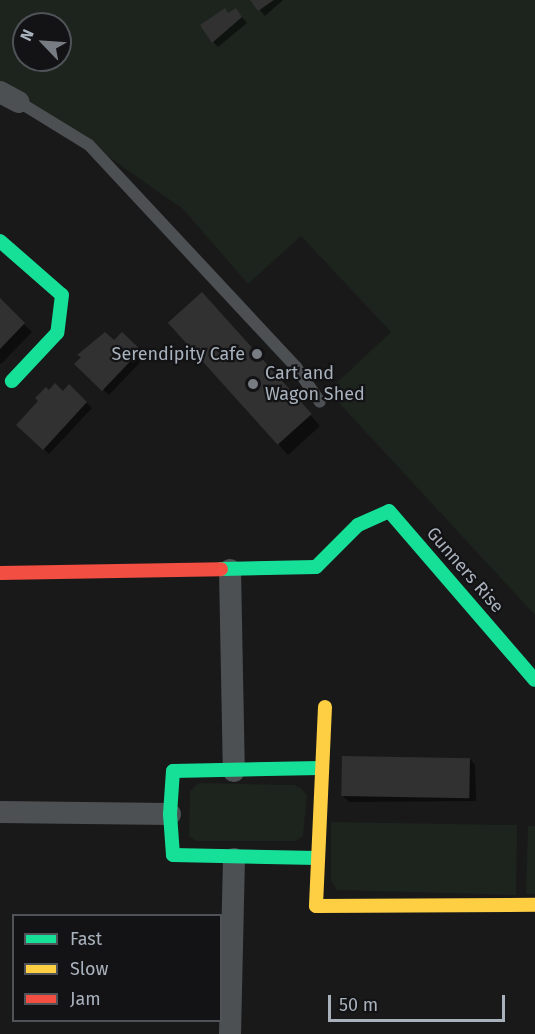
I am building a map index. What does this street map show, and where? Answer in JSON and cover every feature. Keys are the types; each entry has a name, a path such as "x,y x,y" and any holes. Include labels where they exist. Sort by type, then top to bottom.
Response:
{"street":[{"path":"0,241 62,295 57,333 12,381"},
{"name":"Gunners Rise","path":"230,570 316,567 358,525 389,510 535,680"},
{"path":"0,573 230,570 234,771"},
{"path":"325,707 320,768 316,906 535,906"},
{"path":"317,858 173,855 170,814 173,771 320,768"},
{"path":"0,812 170,814"},
{"path":"230,1034 234,858"}],"lane":[{"path":"9,97 89,145 296,367 320,402"}],"shaded area":[{"path":"0,0 535,0 535,615 328,391 391,332 301,236 248,284 183,209 0,81"},
{"path":"199,783 294,785 302,789 307,796 303,836 296,841 196,841 189,836 190,791"},
{"path":"331,822 517,825 516,895 337,890 331,881"},
{"path":"528,826 535,826 535,894 526,894"}],"building":[{"path":"250,0 274,0 258,11"},
{"path":"225,8 228,13 236,8 242,17 212,43 200,25"},
{"name":"Cart and Wagon Shed","path":"202,292 312,414 278,445 168,323"},
{"path":"0,298 25,323 0,349"},
{"path":"105,332 114,340 122,332 141,350 102,391 74,364 81,357 77,355"},
{"path":"55,383 63,391 69,384 87,402 43,450 16,425 38,401 35,398 46,387 49,390"},
{"path":"342,756 470,758 469,798 341,796"}],"traffic: fast":[{"path":"0,241 62,295 57,333 12,381"},
{"path":"221,569 316,567 358,525 389,511 535,680"},
{"path":"317,858 173,855 170,814 173,771 320,768"}],"traffic: slow":[{"path":"325,707 316,906 535,905"}],"traffic: jam":[{"path":"0,573 221,569"}],"place":[{"name":"Serendipity Cafe","path":"257,354"},
{"name":"Cart and Wagon Shed","path":"253,384"}]}
